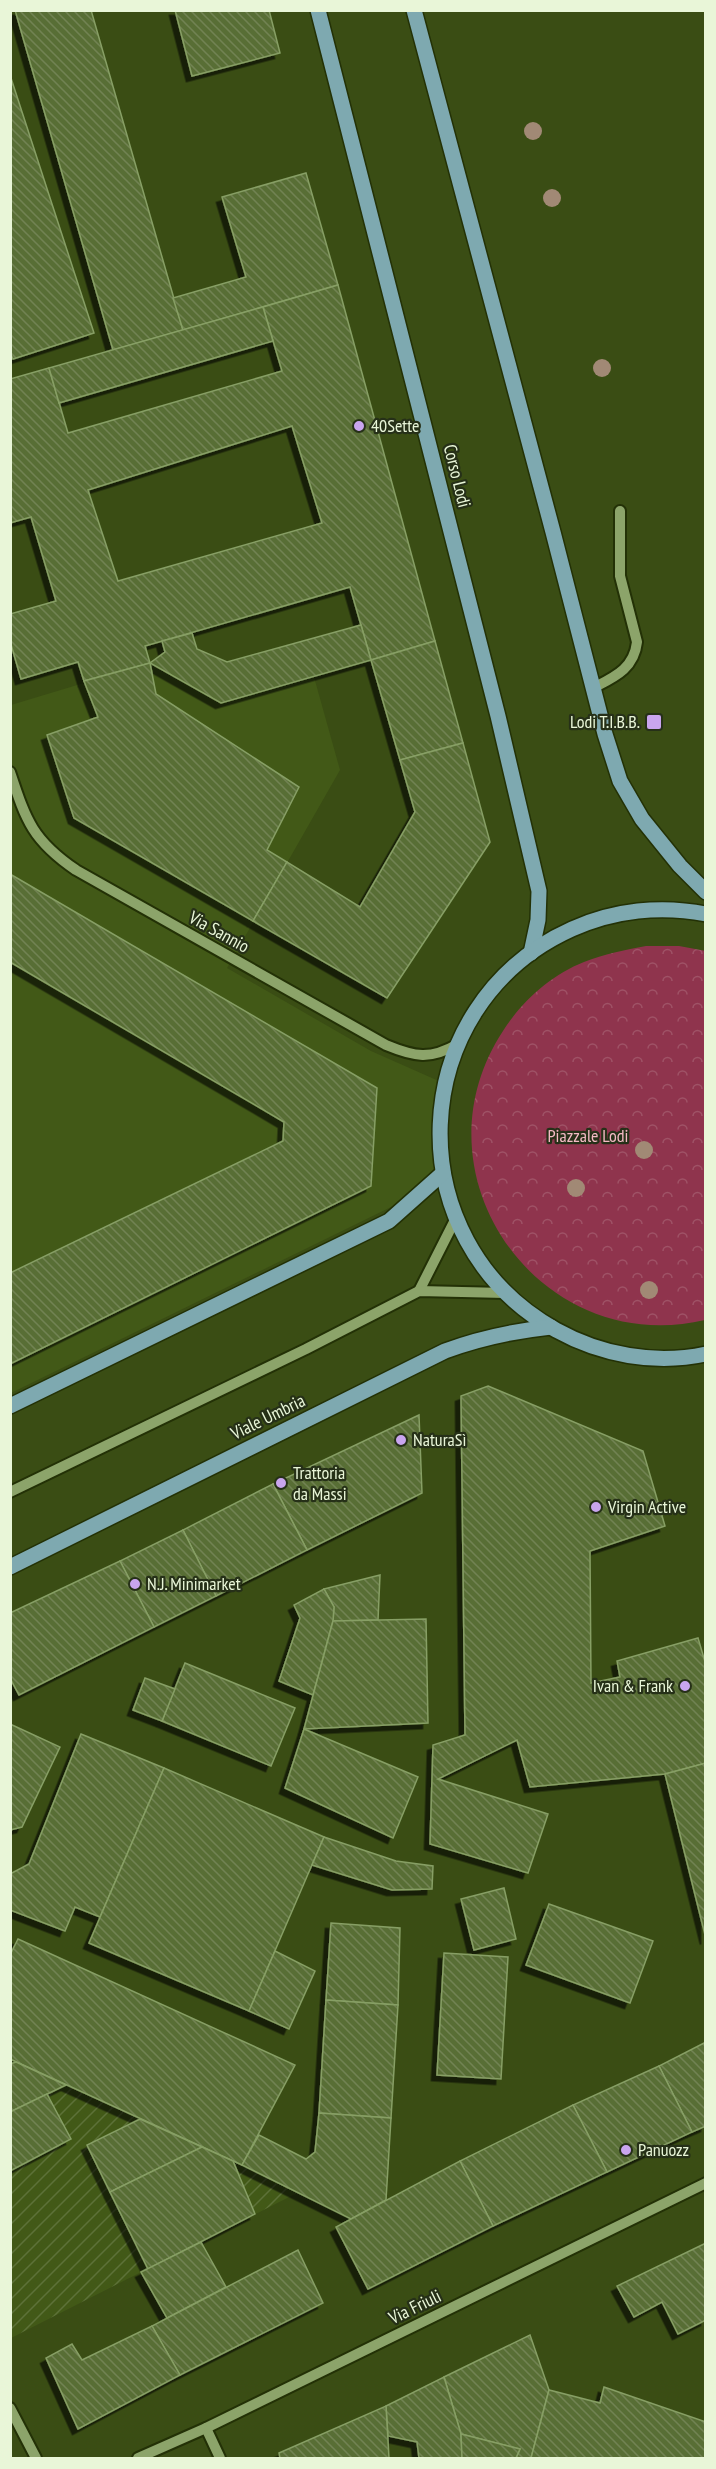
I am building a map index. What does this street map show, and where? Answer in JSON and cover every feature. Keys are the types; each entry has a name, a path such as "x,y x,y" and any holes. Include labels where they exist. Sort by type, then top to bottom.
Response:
{"main road":[{"name":"Corso Lodi","path":"318,10 498,716 539,891 538,920 531,953"},
{"path":"414,10 605,734 620,781 642,819 680,866 705,892"},
{"path":"705,914 663,909 615,915 571,929 531,953 492,989 477,1009 458,1044 448,1070 440,1110 439,1136 443,1173 456,1218 480,1262 505,1293 551,1328 576,1341 615,1353 656,1358 705,1354"},
{"path":"10,1406 389,1221 443,1173"},
{"name":"Viale Umbria","path":"10,1567 445,1352 479,1339 517,1331 551,1328"},
{"path":"685,1357 705,1366"}],"street":[{"path":"593,688 617,676 628,667 637,650 638,642 620,576 620,511"},
{"name":"Via Sannio","path":"10,772 23,812 34,832 55,855 76,870 386,1045 406,1053 432,1055 458,1044"},
{"path":"419,1291 456,1218"},
{"path":"10,1492 306,1349 419,1291 505,1293"},
{"name":"Via Friuli","path":"138,2458 206,2428 705,2183"},
{"path":"10,2408 36,2458"},
{"path":"206,2428 220,2458"}],"shaded area":[{"path":"150,663 221,703 314,677 340,770 227,968 371,1051 441,1082 438,1184 11,1393 11,705"},
{"path":"11,2059 242,2165 297,2193 11,2338"}],"green space":[{"name":"Piazzale Lodi","path":"646,946 679,946 706,951 705,1320 645,1325 590,1311 543,1283 506,1244 482,1196 472,1142 478,1086 503,1031 519,1009 538,990 572,967 599,957"}],"building":[{"path":"15,10 91,10 183,330 113,350"},
{"path":"175,10 269,10 280,53 192,76"},
{"path":"10,75 94,333 13,359 10,352"},
{"path":"306,173 338,285 183,330 173,298 246,277 222,197"},
{"path":"338,285 435,641 371,660 350,587 145,646 150,663 84,681 78,662 21,679 10,641 10,614 56,601 31,517 10,523 10,379 49,368 68,433 282,371 263,307","holes":["292,426 322,523 118,581 88,490"]},
{"path":"263,307 273,341 59,403 49,368"},
{"path":"361,625 371,660 221,703 150,663 165,652 162,641 192,633 197,649 227,662"},
{"path":"435,641 463,743 400,760 371,660"},
{"path":"150,663 156,694 299,787 267,850 287,862 253,921 74,818 47,735 98,717 84,681"},
{"path":"463,743 490,842 387,998 253,921 287,862 360,907 415,812 400,760"},
{"path":"10,874 377,1088 371,1186 10,1364 10,1273 283,1141 284,1122 10,962"},
{"path":"488,1386 643,1451 665,1526 590,1551 591,1683 620,1677 617,1661 698,1638 706,1665 706,1763 665,1774 530,1787 517,1740 438,1779 548,1814 528,1873 430,1844 433,1745 465,1735 461,1396"},
{"path":"419,1415 422,1493 307,1550 273,1484"},
{"path":"273,1484 307,1550 216,1596 183,1530"},
{"path":"183,1530 216,1596 154,1627 120,1561"},
{"path":"120,1561 154,1627 19,1695 10,1678 10,1613"},
{"path":"380,1575 378,1620 333,1621 334,1607 324,1589"},
{"path":"324,1589 334,1607 333,1621 313,1695 279,1681 300,1618 294,1605"},
{"path":"426,1619 428,1723 304,1729 333,1621"},
{"path":"185,1663 295,1708 271,1766 162,1721"},
{"path":"145,1678 175,1689 162,1721 133,1710"},
{"path":"10,1724 60,1747 22,1827 10,1830"},
{"path":"304,1729 418,1777 393,1838 285,1788"},
{"path":"81,1734 164,1768 100,1917 75,1907 65,1931 10,1910 10,1874 29,1864"},
{"path":"706,1763 706,1939 665,1774"},
{"path":"164,1768 324,1837 249,2011 89,1943"},
{"path":"324,1837 396,1861 433,1866 432,1889 392,1890 312,1865"},
{"path":"504,1888 516,1939 474,1950 461,1899"},
{"path":"549,1904 653,1941 630,2003 526,1965"},
{"path":"331,1923 400,1928 398,2005 326,2000"},
{"path":"18,1939 295,2065 242,2165 10,2059 10,1955"},
{"path":"275,1951 315,1971 289,2029 249,2011"},
{"path":"444,1953 508,1957 501,2079 437,2075"},
{"path":"326,2000 398,2005 391,2118 319,2113"},
{"path":"706,2042 706,2126 692,2132 659,2066"},
{"path":"16,2062 66,2085 10,2112 10,2064"},
{"path":"659,2066 692,2132 607,2172 573,2105"},
{"path":"47,2094 71,2139 10,2171 10,2112"},
{"path":"573,2105 607,2172 493,2226 460,2161"},
{"path":"319,2113 391,2118 386,2200 351,2219 242,2165 259,2135 306,2159 315,2152"},
{"path":"140,2119 202,2147 110,2192 87,2145"},
{"path":"202,2147 233,2161 255,2214 148,2269 110,2192"},
{"path":"460,2161 493,2226 368,2289 336,2227"},
{"path":"201,2242 226,2287 167,2318 141,2272"},
{"path":"706,2243 706,2320 678,2334 662,2302 634,2317 617,2286"},
{"path":"298,2250 323,2303 180,2375 152,2326"},
{"path":"152,2326 180,2375 78,2429 46,2358 72,2344 82,2360"},
{"path":"530,2335 549,2390 531,2458 516,2458 520,2449 461,2434 444,2377"},
{"path":"444,2377 461,2434 462,2458 419,2458 417,2442 388,2436 386,2406"},
{"path":"604,2387 706,2422 706,2458 531,2458 549,2390 600,2403"},
{"path":"386,2406 389,2458 280,2458 279,2453"},
{"path":"461,2434 520,2449 516,2458 462,2458"}],"place":[{"name":"40Sette","path":"359,426"},
{"name":"Lodi T.I.B.B.","path":"654,722"},
{"name":"NaturaSì","path":"401,1440"},
{"name":"Trattoria da Massi","path":"281,1483"},
{"name":"Virgin Active","path":"596,1507"},
{"name":"N.J. Minimarket","path":"135,1584"},
{"name":"Ivan & Frank","path":"685,1686"},
{"name":"Panuozz","path":"626,2150"}]}
